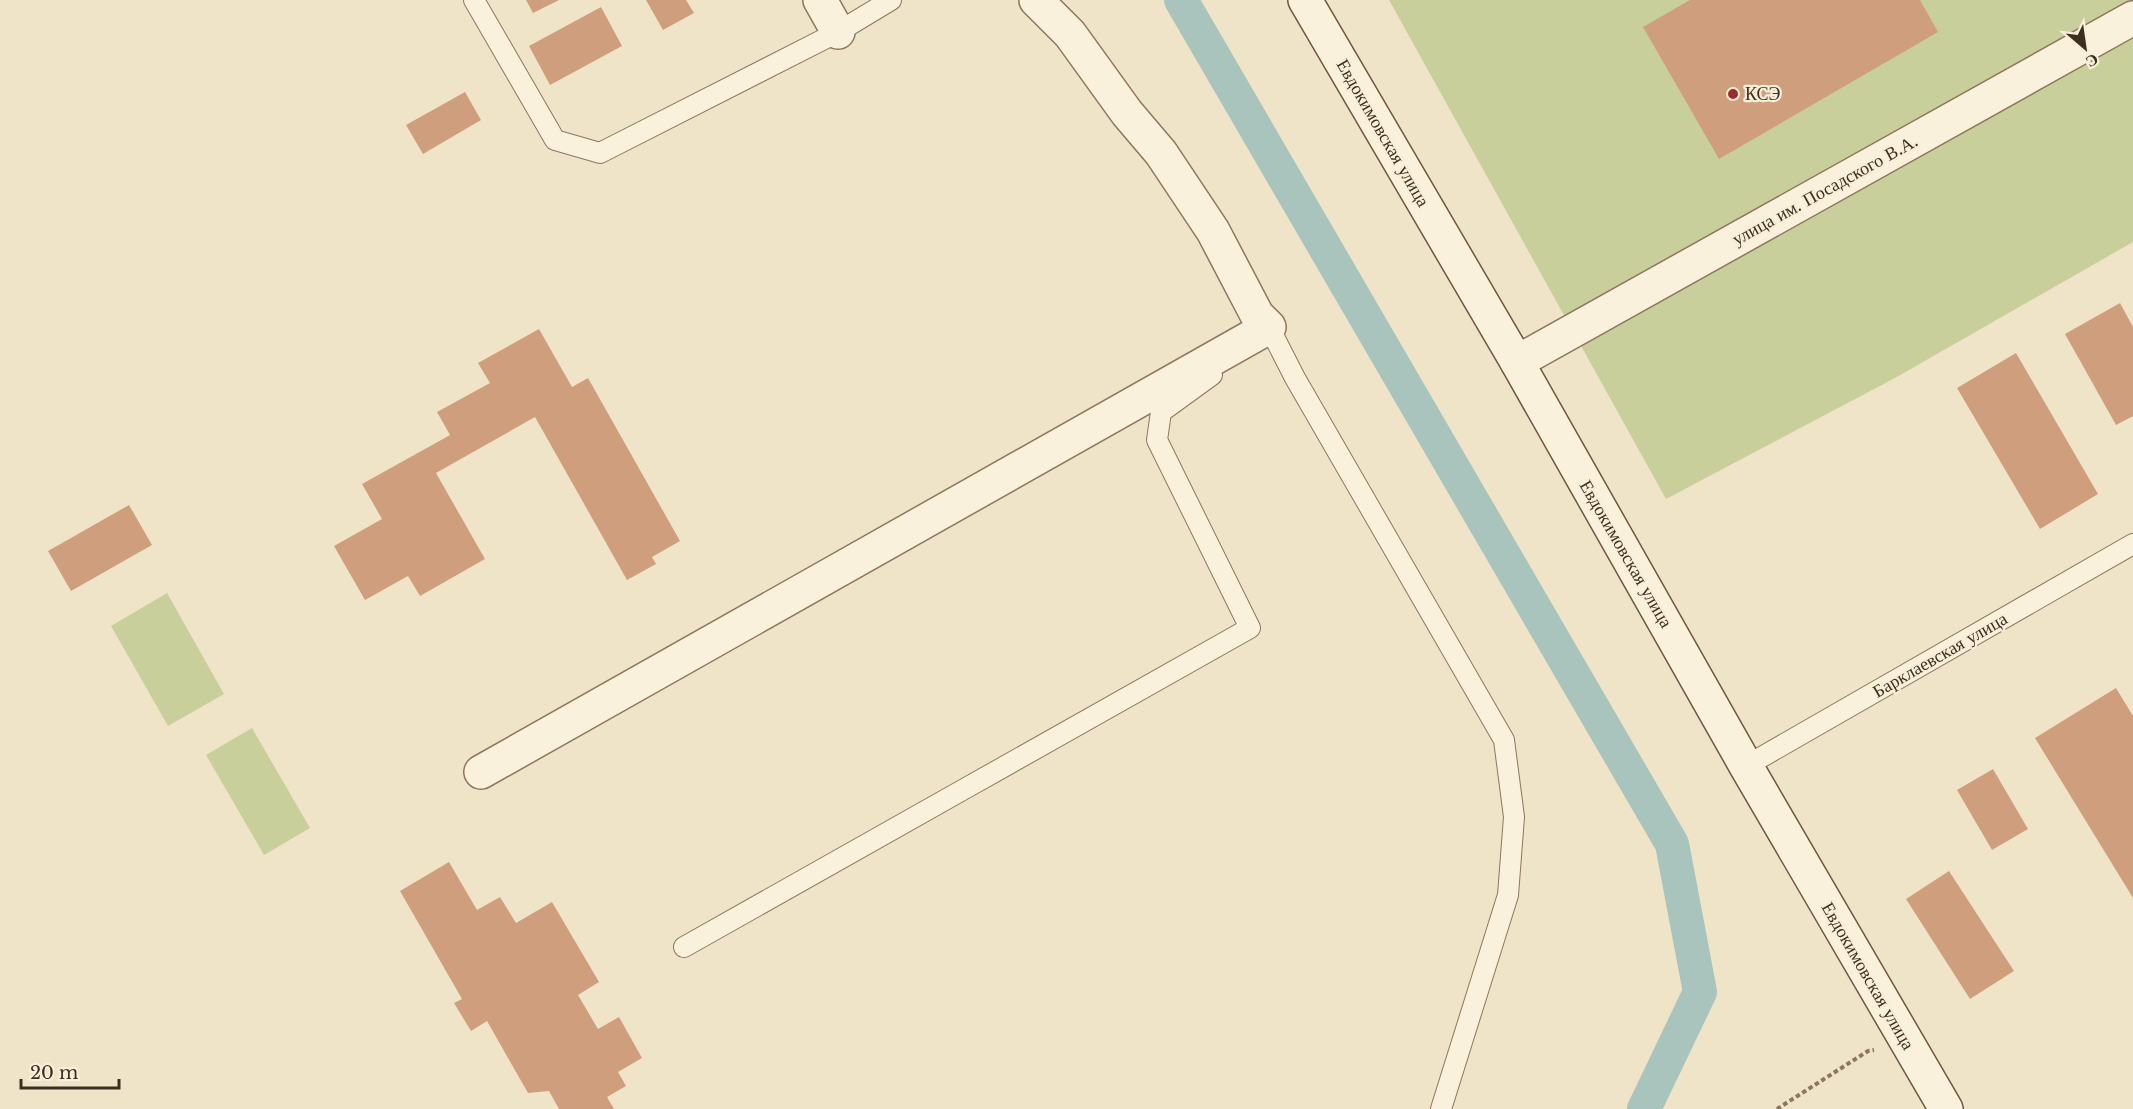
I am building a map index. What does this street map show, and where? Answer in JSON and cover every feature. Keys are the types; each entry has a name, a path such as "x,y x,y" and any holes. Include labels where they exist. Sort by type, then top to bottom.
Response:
{"street":[{"path":"820,0 838,32"},
{"path":"481,772 1269,327 1257,315 1213,231 1161,153 1126,113 1070,34 1036,0"},
{"name":"Евдокимовская улица","path":"1305,0 1517,362 1746,766 1946,1109"},
{"name":"улица им. Посадского В.А.","path":"1517,362 2133,18"}],"lane":[{"path":"474,0 555,140 600,153 838,32 891,0"},
{"path":"684,946 930,805 1083,724 1250,628 1157,440 1161,412 1241,354 1269,327 1295,378 1504,740 1514,817 1508,895 1441,1109"},
{"name":"Барклаевская улица","path":"1746,766 2133,544"}],"path":[{"path":"1777,1109 1868,1052 1907,1044"}],"green space":[{"path":"1389,0 2133,0 2133,242 1895,378 1666,499"},
{"path":"167,593 224,694 168,726 111,626"},
{"path":"252,728 310,828 264,855 206,755"}],"building":[{"path":"526,0 559,0 533,13"},
{"path":"646,0 686,0 694,13 663,30"},
{"path":"1690,0 1920,0 1938,32 1719,159 1643,27"},
{"path":"601,7 622,46 550,85 529,46"},
{"path":"465,92 481,120 423,154 406,125"},
{"path":"2120,303 2133,327 2133,416 2116,425 2065,334"},
{"path":"539,329 572,387 588,378 680,541 652,557 656,564 627,580 535,417 436,473 485,559 420,596 408,576 365,600 334,546 382,519 362,484 450,435 437,412 490,383 478,363"},
{"path":"2016,353 2098,494 2040,529 1957,388"},
{"path":"129,505 152,545 71,591 48,551"},
{"path":"2116,688 2133,716 2133,898 2035,738"},
{"path":"1993,769 2028,829 1992,850 1957,790"},
{"path":"449,862 477,910 500,897 516,923 552,902 599,982 578,995 598,1029 619,1017 642,1058 618,1072 626,1086 607,1097 614,1109 559,1109 549,1091 528,1093 487,1021 471,1031 454,1003 462,999 400,891"},
{"path":"1949,871 2014,971 1970,999 1906,899"}],"waterway":[{"path":"1181,0 1672,844 1700,992 1644,1109"}],"place":[{"name":"КСЭ","path":"1733,94"}]}
